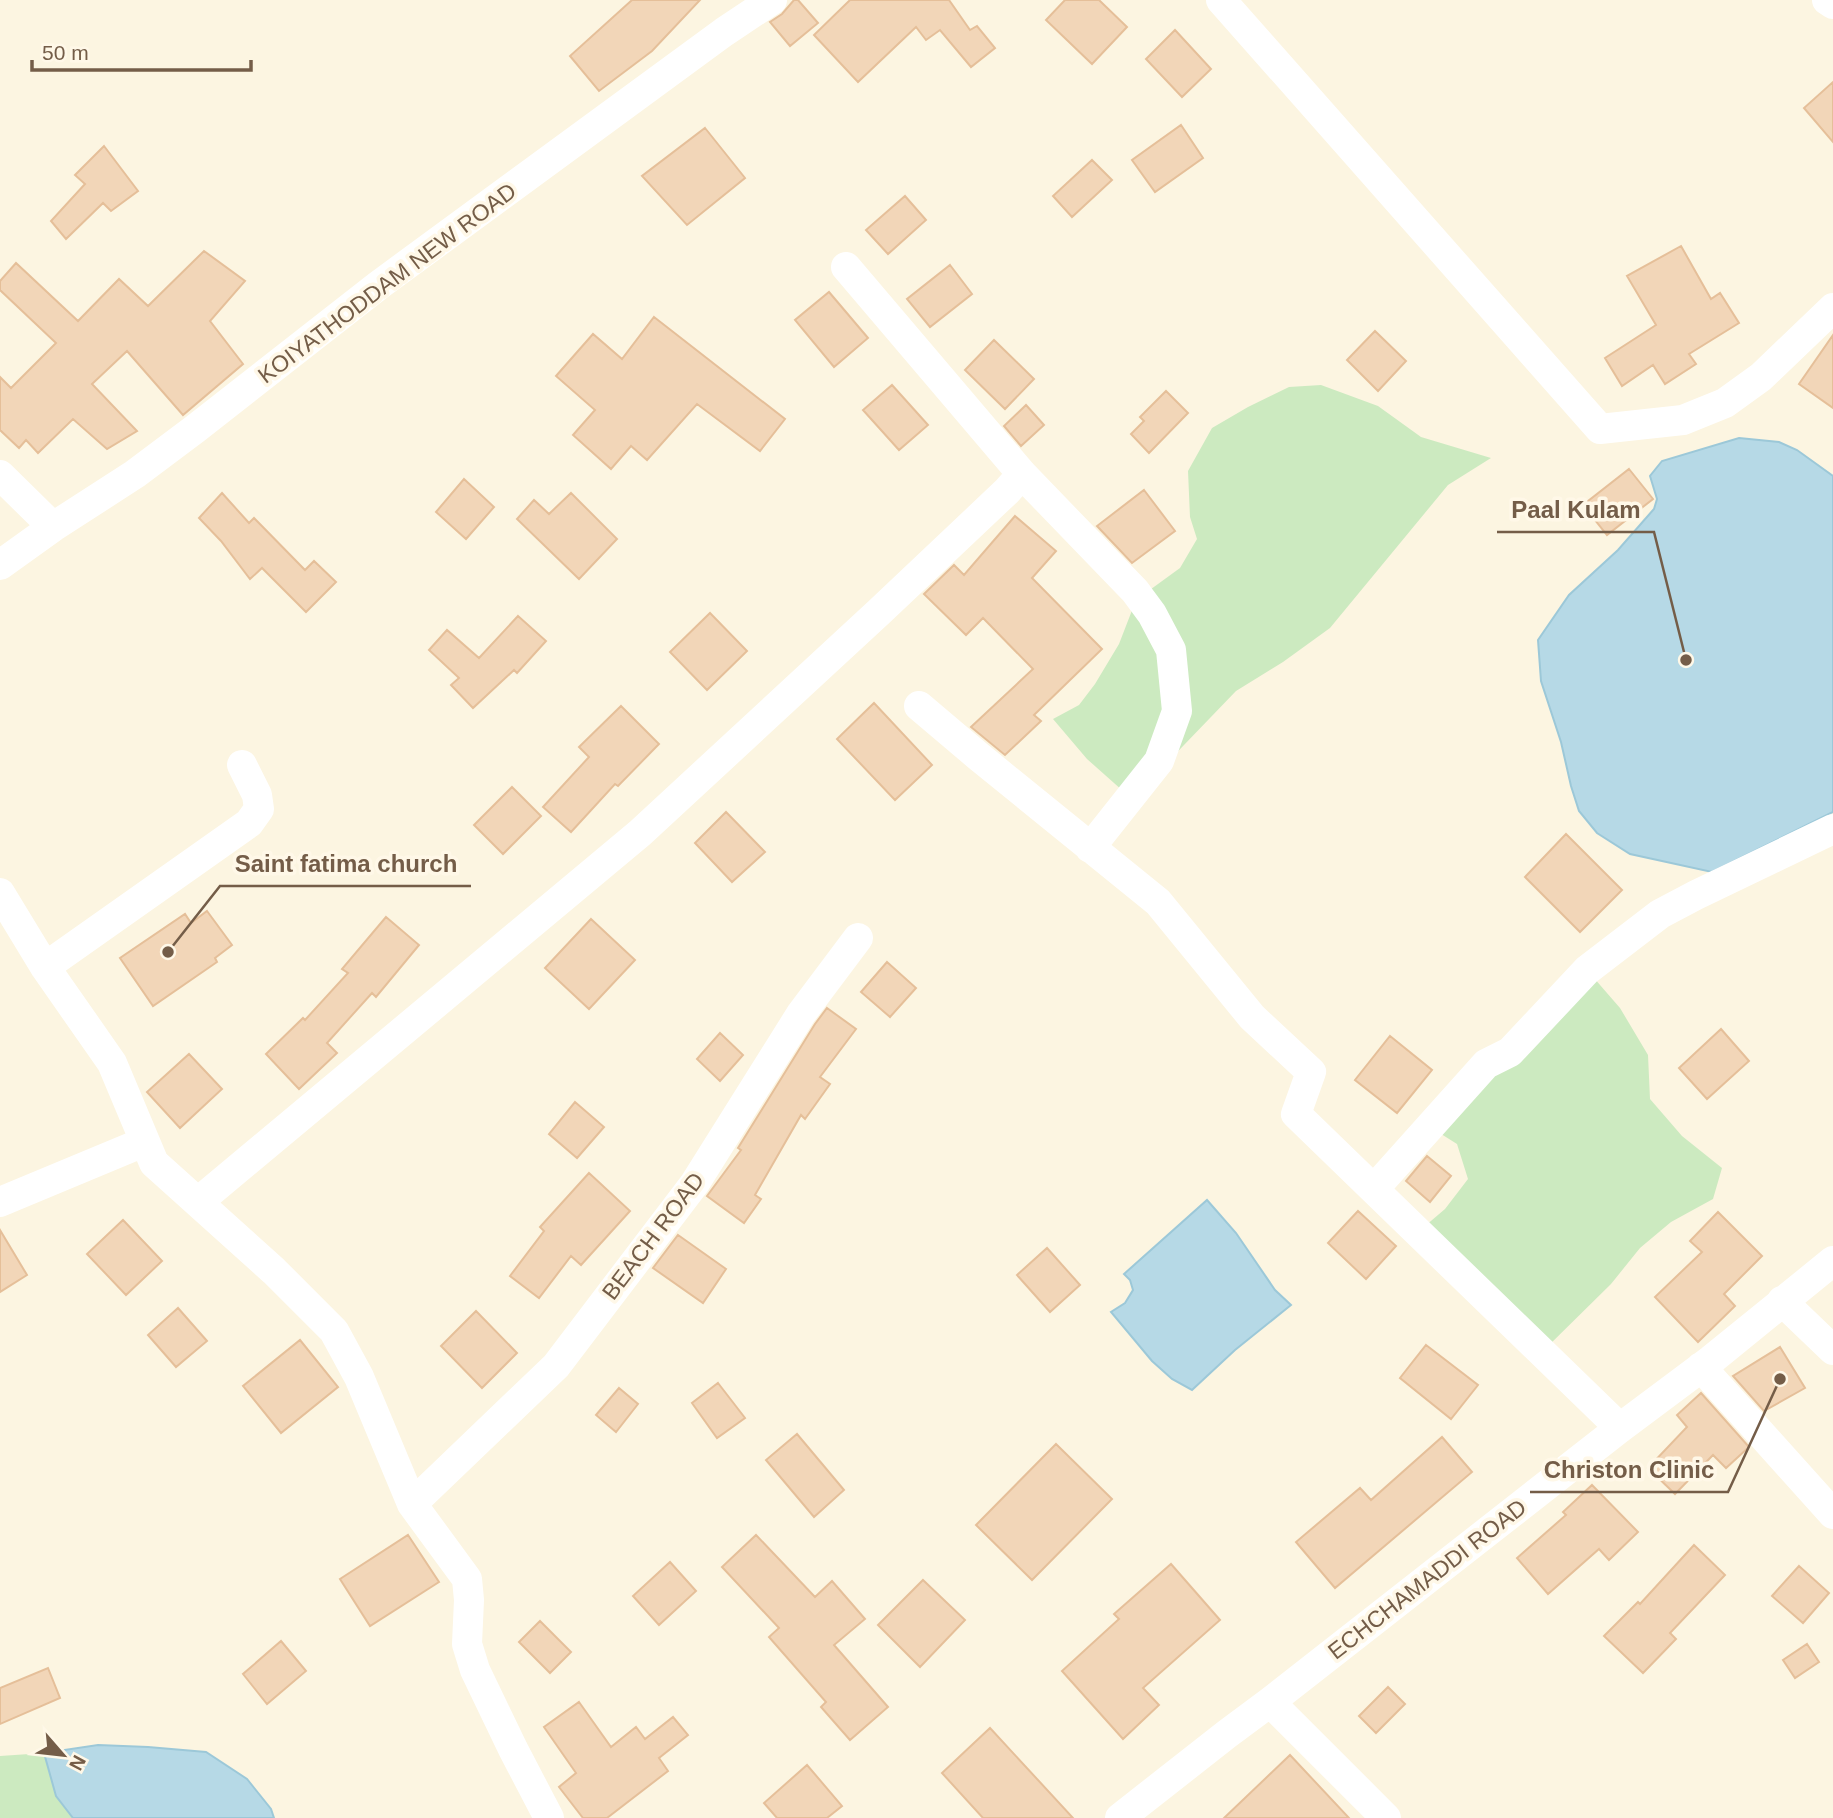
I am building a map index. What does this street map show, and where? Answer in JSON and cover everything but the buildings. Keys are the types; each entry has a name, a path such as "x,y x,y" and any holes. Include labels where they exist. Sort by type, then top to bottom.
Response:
{"street":[{"name":"KOIYATHODDAM NEW ROAD","path":"0,565 135,474 379,285 724,32 772,0"},
{"path":"1221,0 1600,429 1684,420 1725,403 1761,377 1833,308"},
{"path":"1827,0 1833,4"},
{"path":"846,267 1022,474 1135,591 1152,614 1171,650 1177,711 1158,761 1090,848"},
{"path":"198,1202 640,833 869,621 1022,474"},
{"path":"0,475 53,527"},
{"path":"919,706 1158,902 1252,1017 1311,1072 1296,1115 1620,1428"},
{"path":"45,967 249,823 258,809 257,794 242,765"},
{"path":"1374,1189 1486,1063 1510,1052 1587,970 1660,914 1833,830"},
{"path":"0,893 45,967 112,1063 154,1163 274,1271 334,1332 359,1377 412,1504 467,1579 467,1644 475,1670 549,1818"},
{"name":"BEACH ROAD","path":"412,1504 556,1366 695,1183 800,1014 858,938"},
{"path":"0,1202 144,1142"},
{"name":"ECHCHAMADDI ROAD","path":"1120,1818 1701,1367 1833,1261"},
{"path":"1782,1301 1833,1350"},
{"path":"1701,1367 1833,1514"},
{"path":"1270,1703 1377,1815"}],"green space":[{"path":"1321,385 1378,406 1421,437 1491,458 1448,485 1330,628 1236,691 1132,799 1087,759 1053,719 1079,705 1119,644 1136,600 1180,568 1197,539 1190,517 1188,471 1212,428 1289,387"},
{"path":"1587,970 1620,1008 1648,1055 1650,1099 1682,1136 1722,1168 1713,1199 1671,1222 1640,1248 1611,1284 1542,1352 1418,1232 1445,1209 1468,1179 1457,1144 1430,1127"},
{"path":"44,1753 56,1796 73,1818 0,1818 0,1756"}],"water":[{"path":"1739,438 1779,442 1797,450 1833,476 1833,812 1712,872 1630,854 1597,833 1579,811 1541,681 1538,640 1569,595 1618,550 1654,509 1657,499 1650,476 1662,461"},
{"path":"1207,1200 1236,1233 1275,1290 1291,1305 1235,1350 1192,1390 1172,1379 1152,1361 1111,1312 1125,1303 1133,1290 1130,1280 1124,1274"},
{"path":"98,1745 206,1752 247,1779 271,1809 274,1818 73,1818 56,1796 44,1753"}],"place":[{"name":"Paal Kulam","path":"1686,660"},
{"name":"Saint fatima church","path":"168,952"},
{"name":"Christon Clinic","path":"1780,1379"}]}
